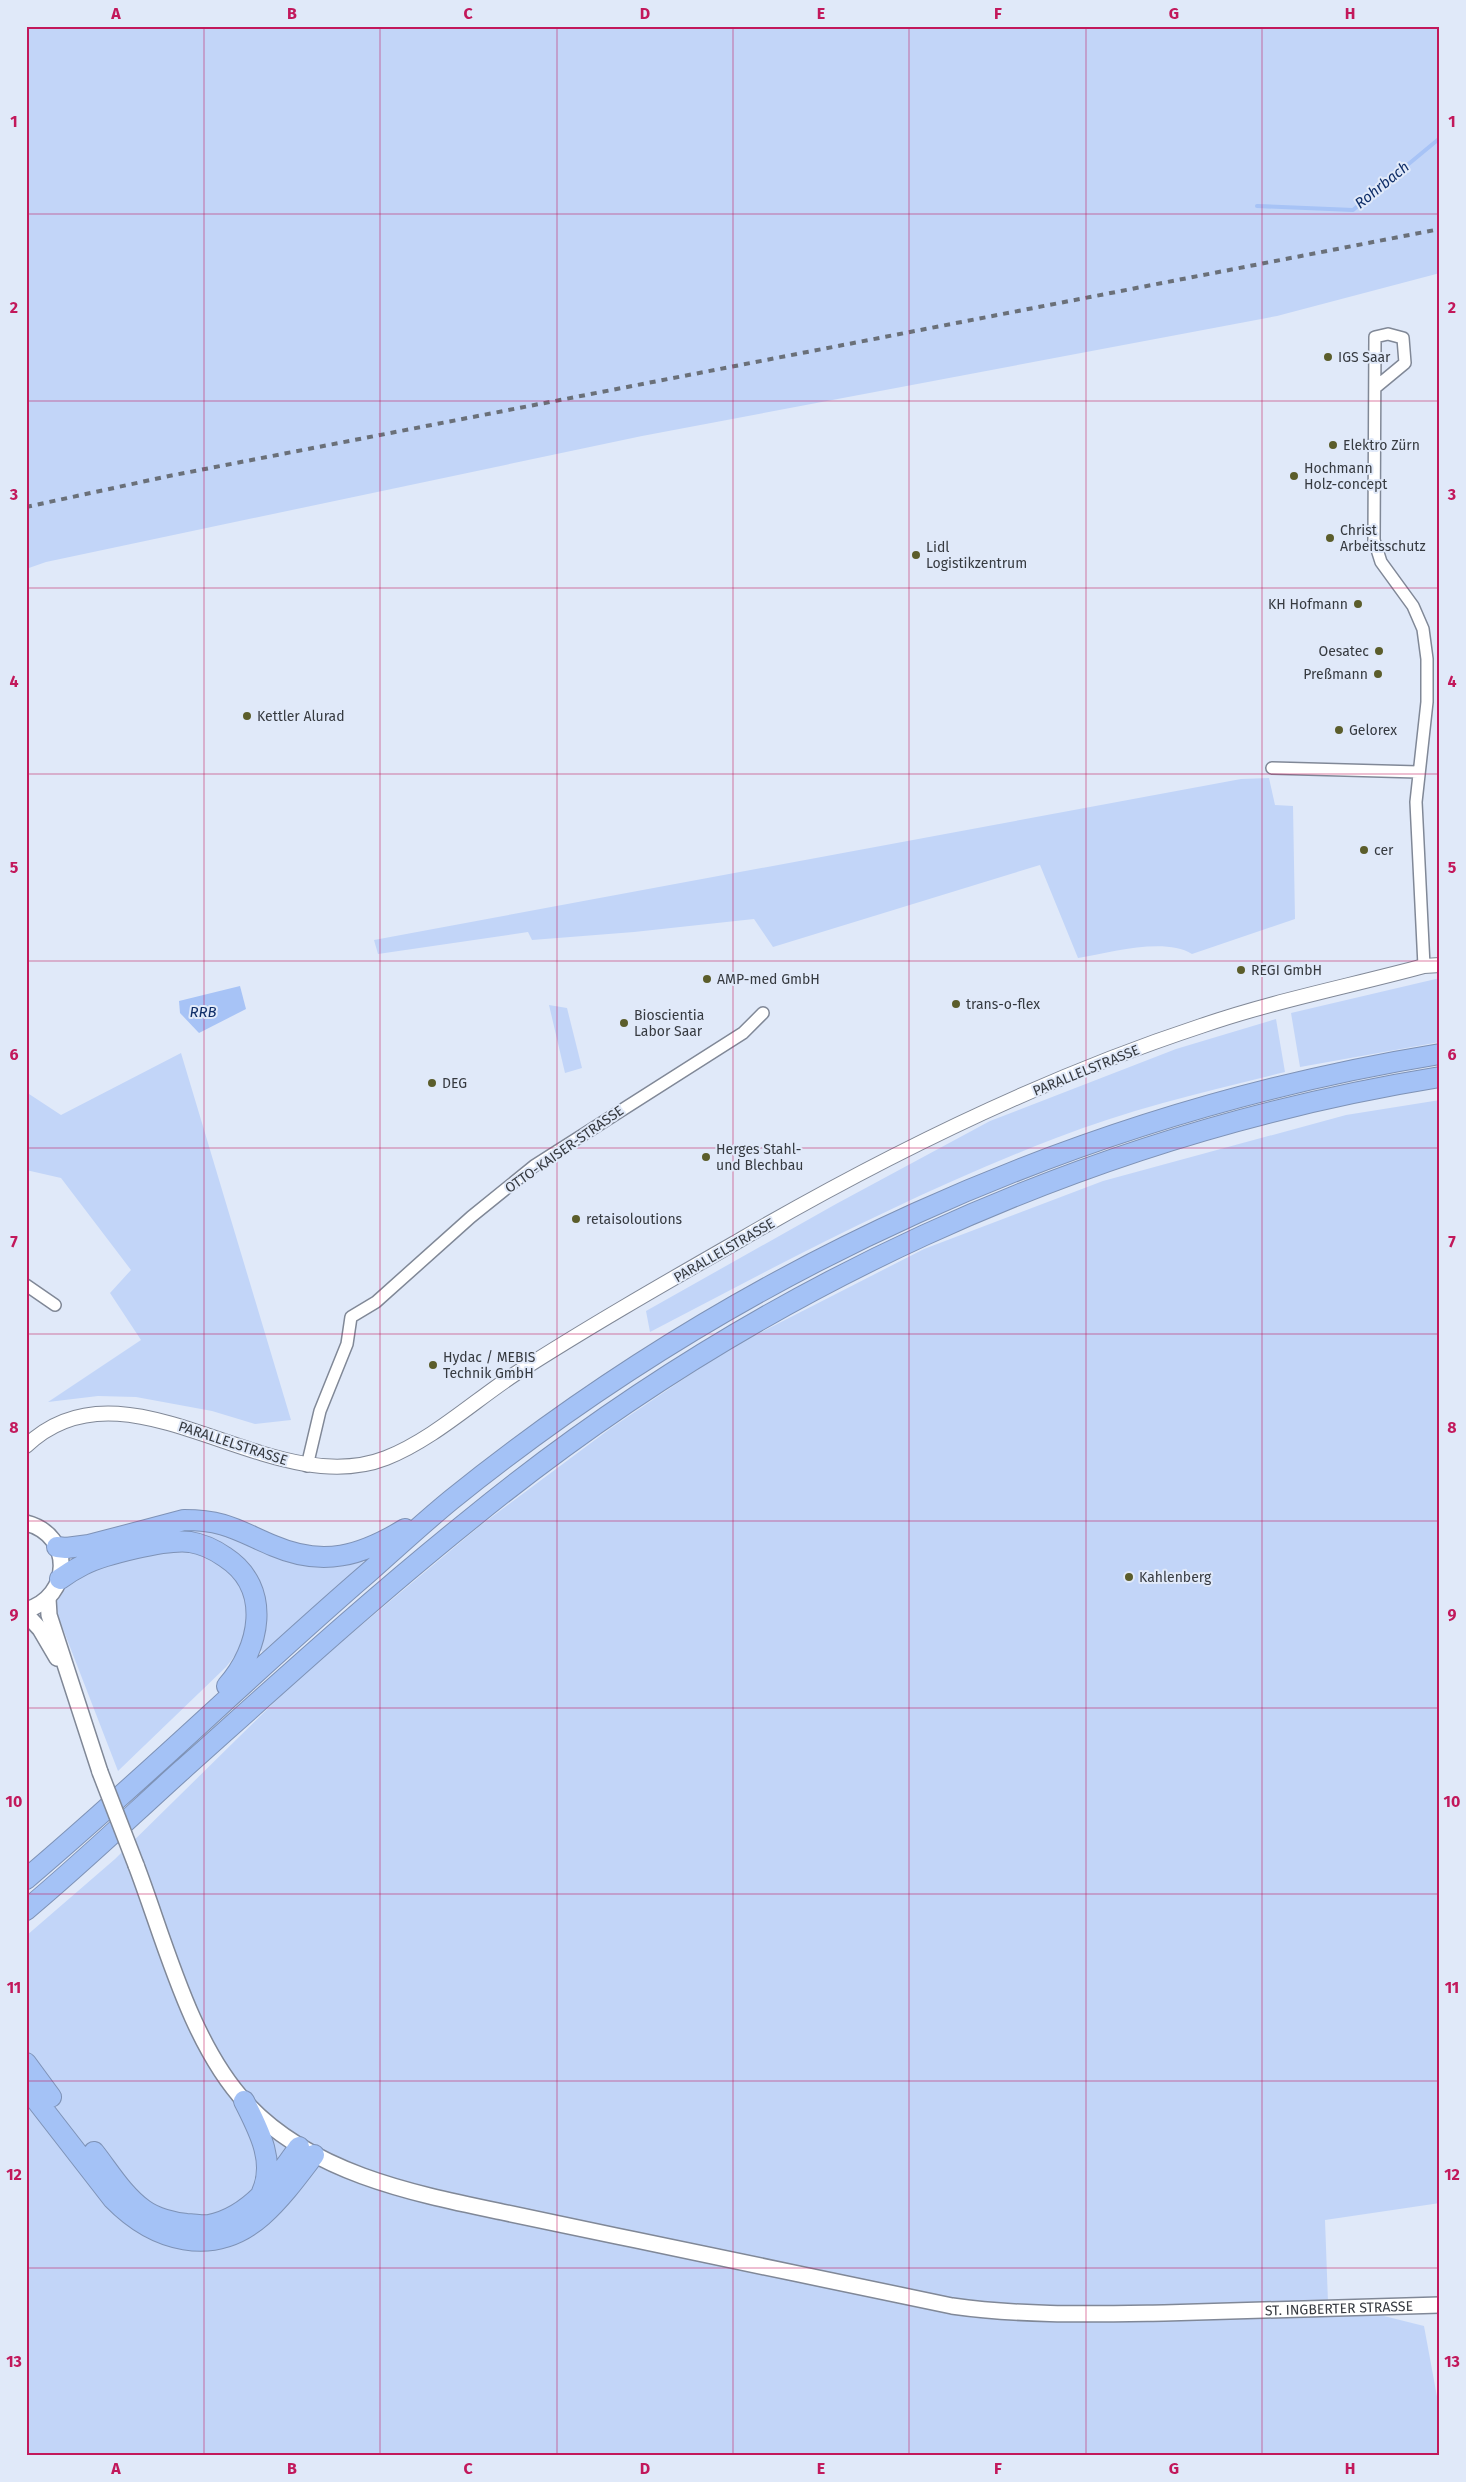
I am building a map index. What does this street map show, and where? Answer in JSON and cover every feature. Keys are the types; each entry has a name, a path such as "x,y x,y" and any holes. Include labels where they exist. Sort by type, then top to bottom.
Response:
{"highway":[{"path":"57,1548 89,1545 176,1521 199,1520 233,1526 297,1555 320,1558 344,1556 367,1550 391,1538 451,1500 628,1372 707,1322 784,1278 909,1216 982,1183 1125,1130 1220,1102 1330,1075 1440,1054"},
{"path":"26,1910 321,1647 468,1520 638,1393 735,1333 789,1302 893,1249 1062,1177 1130,1153 1223,1124 1336,1097 1440,1077"},
{"path":"26,1879 304,1628 451,1500"},
{"path":"60,1579 84,1564 172,1541 192,1542 214,1549 234,1562 247,1577 258,1610 257,1629 250,1650 237,1675 168,1750"},
{"path":"26,1927 60,1881"},
{"path":"26,2062 127,2195 144,2210 175,2223 208,2225 237,2216 260,2196 283,2171 307,2151"},
{"path":"26,2087 113,2199 128,2214 153,2231 184,2240 212,2240 242,2230 261,2216 280,2198 307,2151"},
{"path":"244,2101 260,2135 267,2160 266,2180 260,2196"}],"main road":[{"path":"26,1523 40,1528 49,1535 57,1548 61,1563 60,1579 48,1599 36,1607 26,1610"},
{"path":"48,1599 49,1615 74,1696"},
{"path":"26,1614 40,1629 55,1655 74,1696"},
{"name":"ST. INGBERTER STRASSE","path":"74,1696 100,1772 182,1991 215,2062 244,2101 267,2124 307,2151 352,2172 448,2200 952,2306 1021,2314 1237,2311 1440,2305"}],"street":[{"path":"1376,387 1374,540 1381,562 1413,606 1422,629 1427,659 1427,702 1416,802 1424,966"},
{"path":"1272,768 1418,772"},
{"name":"PARALLELSTRASSE","path":"26,1446 53,1425 73,1418 116,1414 174,1423 265,1456 307,1466 340,1468 382,1460 400,1452 516,1374 744,1237 885,1161 986,1111 1071,1074 1202,1025 1424,966 1440,965"},
{"name":"OTTO-KAISER-STRASSE","path":"307,1466 320,1411 347,1344 351,1317 376,1302 471,1217 534,1166 592,1127 743,1033 763,1013"},
{"path":"26,1285 55,1305"}],"shaded area":[{"path":"26,26 1440,26 1440,273 1277,316 642,436 46,562 26,569"},
{"path":"1269,778 1275,805 1293,806 1295,919 1192,954 1180,949 1152,946 1078,958 1040,865 773,947 754,919 634,932 532,940 528,932 378,954 374,940 1241,779"},
{"path":"1440,978 1440,1042 1300,1067 1291,1013"},
{"path":"549,1005 567,1008 582,1068 565,1073"},
{"path":"1276,1019 1285,1072 1169,1101 1112,1118 1004,1159 850,1229 650,1332 646,1311 836,1204 990,1121 1176,1049"},
{"path":"181,1053 291,1420 255,1424 212,1411 136,1397 98,1396 48,1402 141,1340 110,1293 131,1270 61,1178 26,1170 26,1092 61,1115"},
{"path":"1440,1100 1440,2203 1325,2220 1328,2302 1424,2326 1440,2413 1440,2456 26,2456 26,1936 115,1859 303,1674 481,1525 611,1428 728,1349 924,1249 1103,1181 1346,1115"},
{"path":"200,1526 361,1559 366,1565 262,1652 259,1645 256,1578 241,1557 222,1544 153,1534"},
{"path":"177,1547 200,1551 235,1575 245,1599 247,1623 240,1646 226,1667 118,1771 58,1616 56,1601 69,1581 87,1569"}],"water":[{"name":"RRB","path":"240,986 246,1009 199,1033 180,1013 179,1001"}],"waterway":[{"name":"Rohrbach","path":"1257,206 1353,210 1440,138"}],"railway":[{"path":"26,507 169,476 1440,229"}],"place":[{"name":"IGS Saar","path":"1328,357"},
{"name":"Elektro Zürn","path":"1333,445"},
{"name":"Hochmann Holz-concept","path":"1294,476"},
{"name":"Christ Arbeitsschutz","path":"1330,538"},
{"name":"Lidl Logistikzentrum","path":"916,555"},
{"name":"KH Hofmann","path":"1358,604"},
{"name":"Oesatec","path":"1379,651"},
{"name":"Preßmann","path":"1378,674"},
{"name":"Kettler Alurad","path":"247,716"},
{"name":"Gelorex","path":"1339,730"},
{"name":"cer","path":"1364,850"},
{"name":"REGI GmbH","path":"1241,970"},
{"name":"AMP-med GmbH","path":"707,979"},
{"name":"trans-o-flex","path":"956,1004"},
{"name":"Bioscientia Labor Saar","path":"624,1023"},
{"name":"DEG","path":"432,1083"},
{"name":"Herges Stahl- und Blechbau","path":"706,1157"},
{"name":"retaisoloutions","path":"576,1219"},
{"name":"Hydac / MEBIS Technik GmbH","path":"433,1365"},
{"name":"Kahlenberg","path":"1129,1577"}]}
